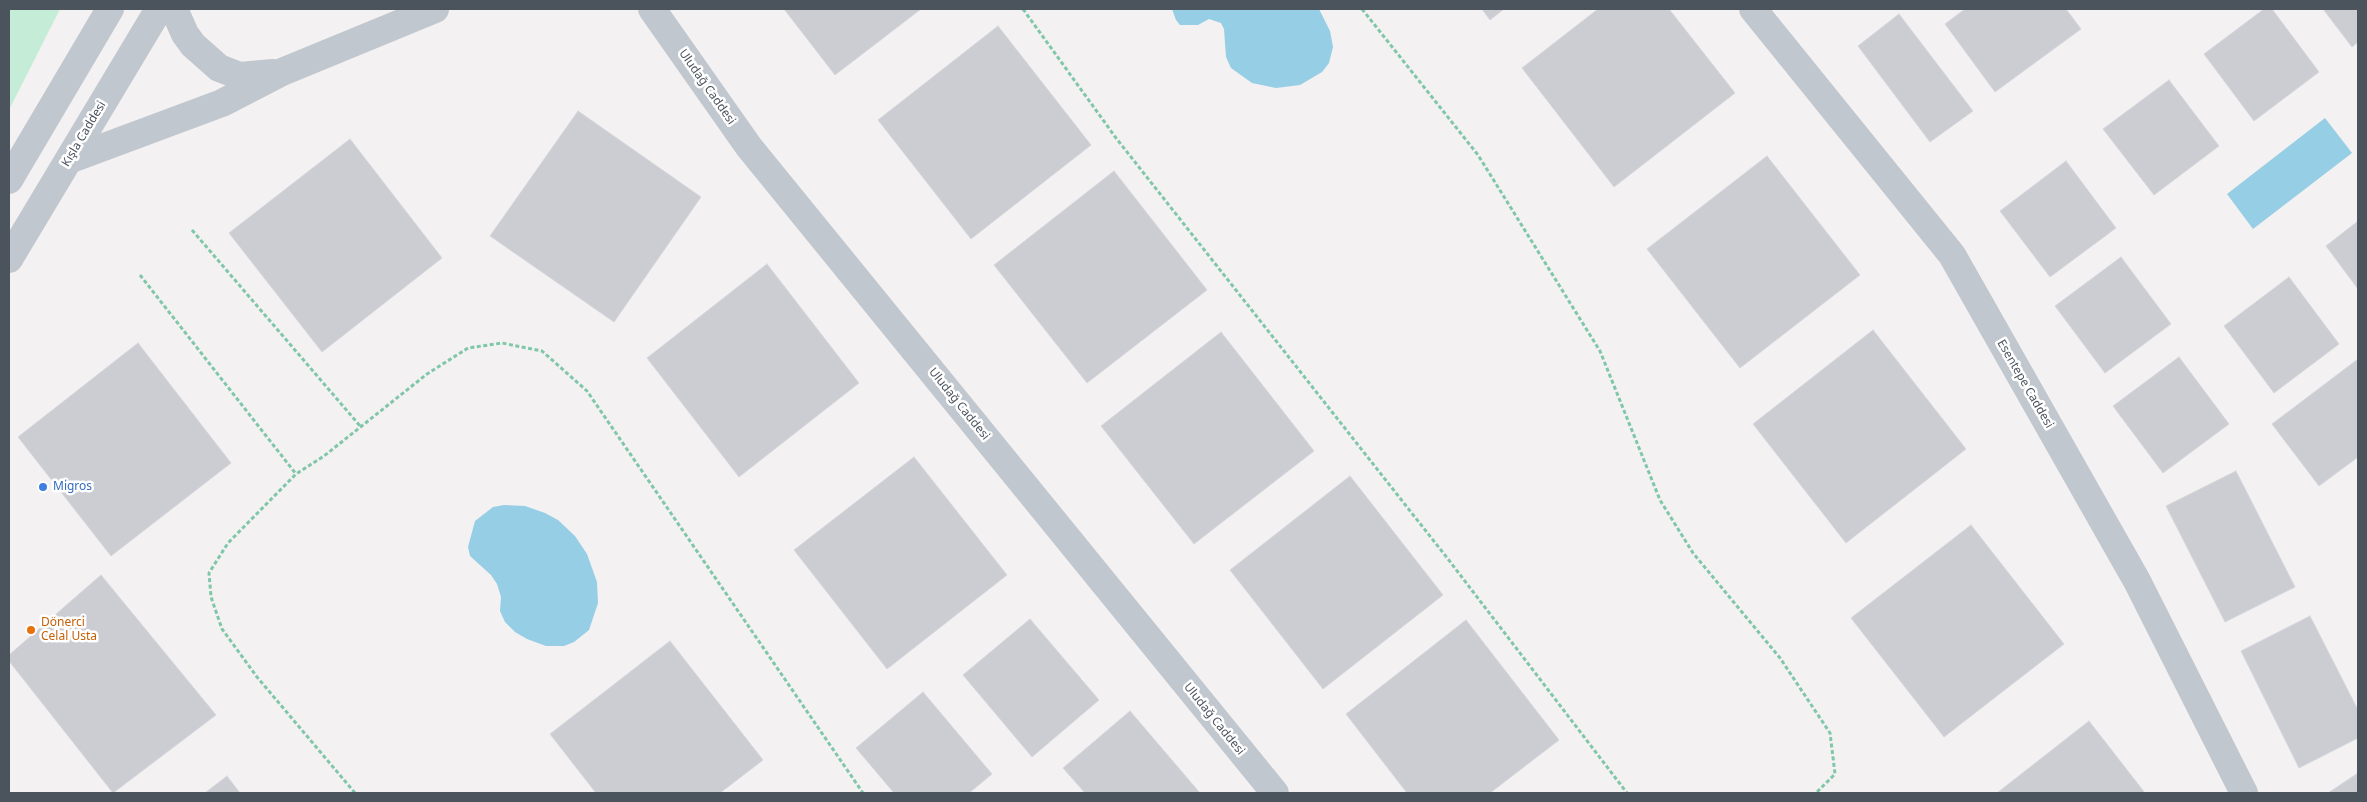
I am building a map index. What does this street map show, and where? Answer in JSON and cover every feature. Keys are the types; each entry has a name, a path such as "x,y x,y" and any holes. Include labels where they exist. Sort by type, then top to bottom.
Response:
{"street":[{"path":"9,180 110,9"},
{"name":"Kışla Caddesi","path":"9,259 159,9"},
{"path":"174,9 185,34 193,45 219,68 240,76 282,72"},
{"path":"68,160 214,106 282,72 434,9"},
{"name":"Uludağ Caddesi","path":"652,9 749,147 1275,793"},
{"name":"Esentepe Caddesi","path":"1753,9 1952,256 2137,581 2244,793"}],"path":[{"path":"1023,9 1116,138 1400,498 1627,793"},
{"path":"1362,9 1483,163 1600,351 1660,500 1693,553 1780,658 1830,733 1835,774 1816,793"},
{"path":"192,230 361,427"},
{"path":"140,275 296,474"},
{"path":"356,793 257,677 222,629 211,597 209,572 228,543 296,474 324,456 427,374 468,348 502,343 542,351 587,391 863,793"}],"green space":[{"path":"9,9 60,9 9,110"}],"water":[{"path":"1172,9 1319,9 1330,31 1333,47 1329,63 1322,72 1300,85 1276,88 1252,83 1231,68 1226,57 1224,29 1221,23 1209,19 1198,25 1180,25"},
{"path":"2325,118 2352,153 2253,229 2227,194"},
{"path":"504,505 525,506 558,520 575,536 587,554 597,582 598,603 589,630 574,642 564,646 546,646 515,632 505,622 500,611 501,597 497,584 491,575 470,556 468,547 475,521 493,507"}],"building":[{"path":"784,9 921,9 835,75"},
{"path":"1482,9 1504,9 1490,20"},
{"path":"1598,9 1669,9 1735,93 1614,187 1522,68"},
{"path":"1965,9 2066,9 2081,29 1995,92 1945,24"},
{"path":"2264,9 2272,9 2319,72 2254,121 2204,54"},
{"path":"2323,9 2358,9 2358,42 2352,47"},
{"path":"1899,14 1973,111 1930,142 1858,46"},
{"path":"998,26 1091,145 971,239 878,120"},
{"path":"2169,80 2219,146 2154,195 2103,129"},
{"path":"578,111 701,197 614,322 490,236"},
{"path":"350,139 442,258 322,352 229,233"},
{"path":"1767,156 1860,275 1740,368 1647,249"},
{"path":"2066,161 2116,228 2050,277 2000,211"},
{"path":"1114,171 1207,290 1087,383 994,265"},
{"path":"2358,221 2358,289 2326,246"},
{"path":"2121,257 2171,324 2105,373 2055,306"},
{"path":"767,264 859,383 739,477 647,358"},
{"path":"2289,277 2339,344 2274,393 2224,326"},
{"path":"1873,330 1966,449 1846,543 1753,424"},
{"path":"1221,332 1314,451 1194,544 1101,426"},
{"path":"138,343 231,463 111,556 18,437"},
{"path":"2179,357 2229,424 2163,473 2113,406"},
{"path":"2358,359 2358,457 2319,486 2272,424"},
{"path":"914,457 1007,575 887,669 794,550"},
{"path":"2236,471 2295,587 2225,622 2166,506"},
{"path":"1350,476 1443,595 1323,689 1230,570"},
{"path":"1971,525 2064,644 1944,737 1851,618"},
{"path":"101,575 216,715 113,793 9,661 9,655"},
{"path":"2310,616 2358,710 2358,738 2299,768 2241,651"},
{"path":"1030,619 1099,700 1032,757 963,675"},
{"path":"1466,620 1559,740 1490,793 1407,793 1346,714"},
{"path":"670,641 763,760 720,793 596,793 550,734"},
{"path":"923,692 992,774 969,793 894,793 856,748"},
{"path":"1130,711 1200,793 1085,793 1063,768"},
{"path":"2089,721 2145,793 1997,793"},
{"path":"2358,773 2358,793 2328,793"},
{"path":"227,776 240,793 205,793"}],"place":[{"name":"Migros","path":"43,487"},
{"name":"Dönerci Celal Usta","path":"31,630"}]}
